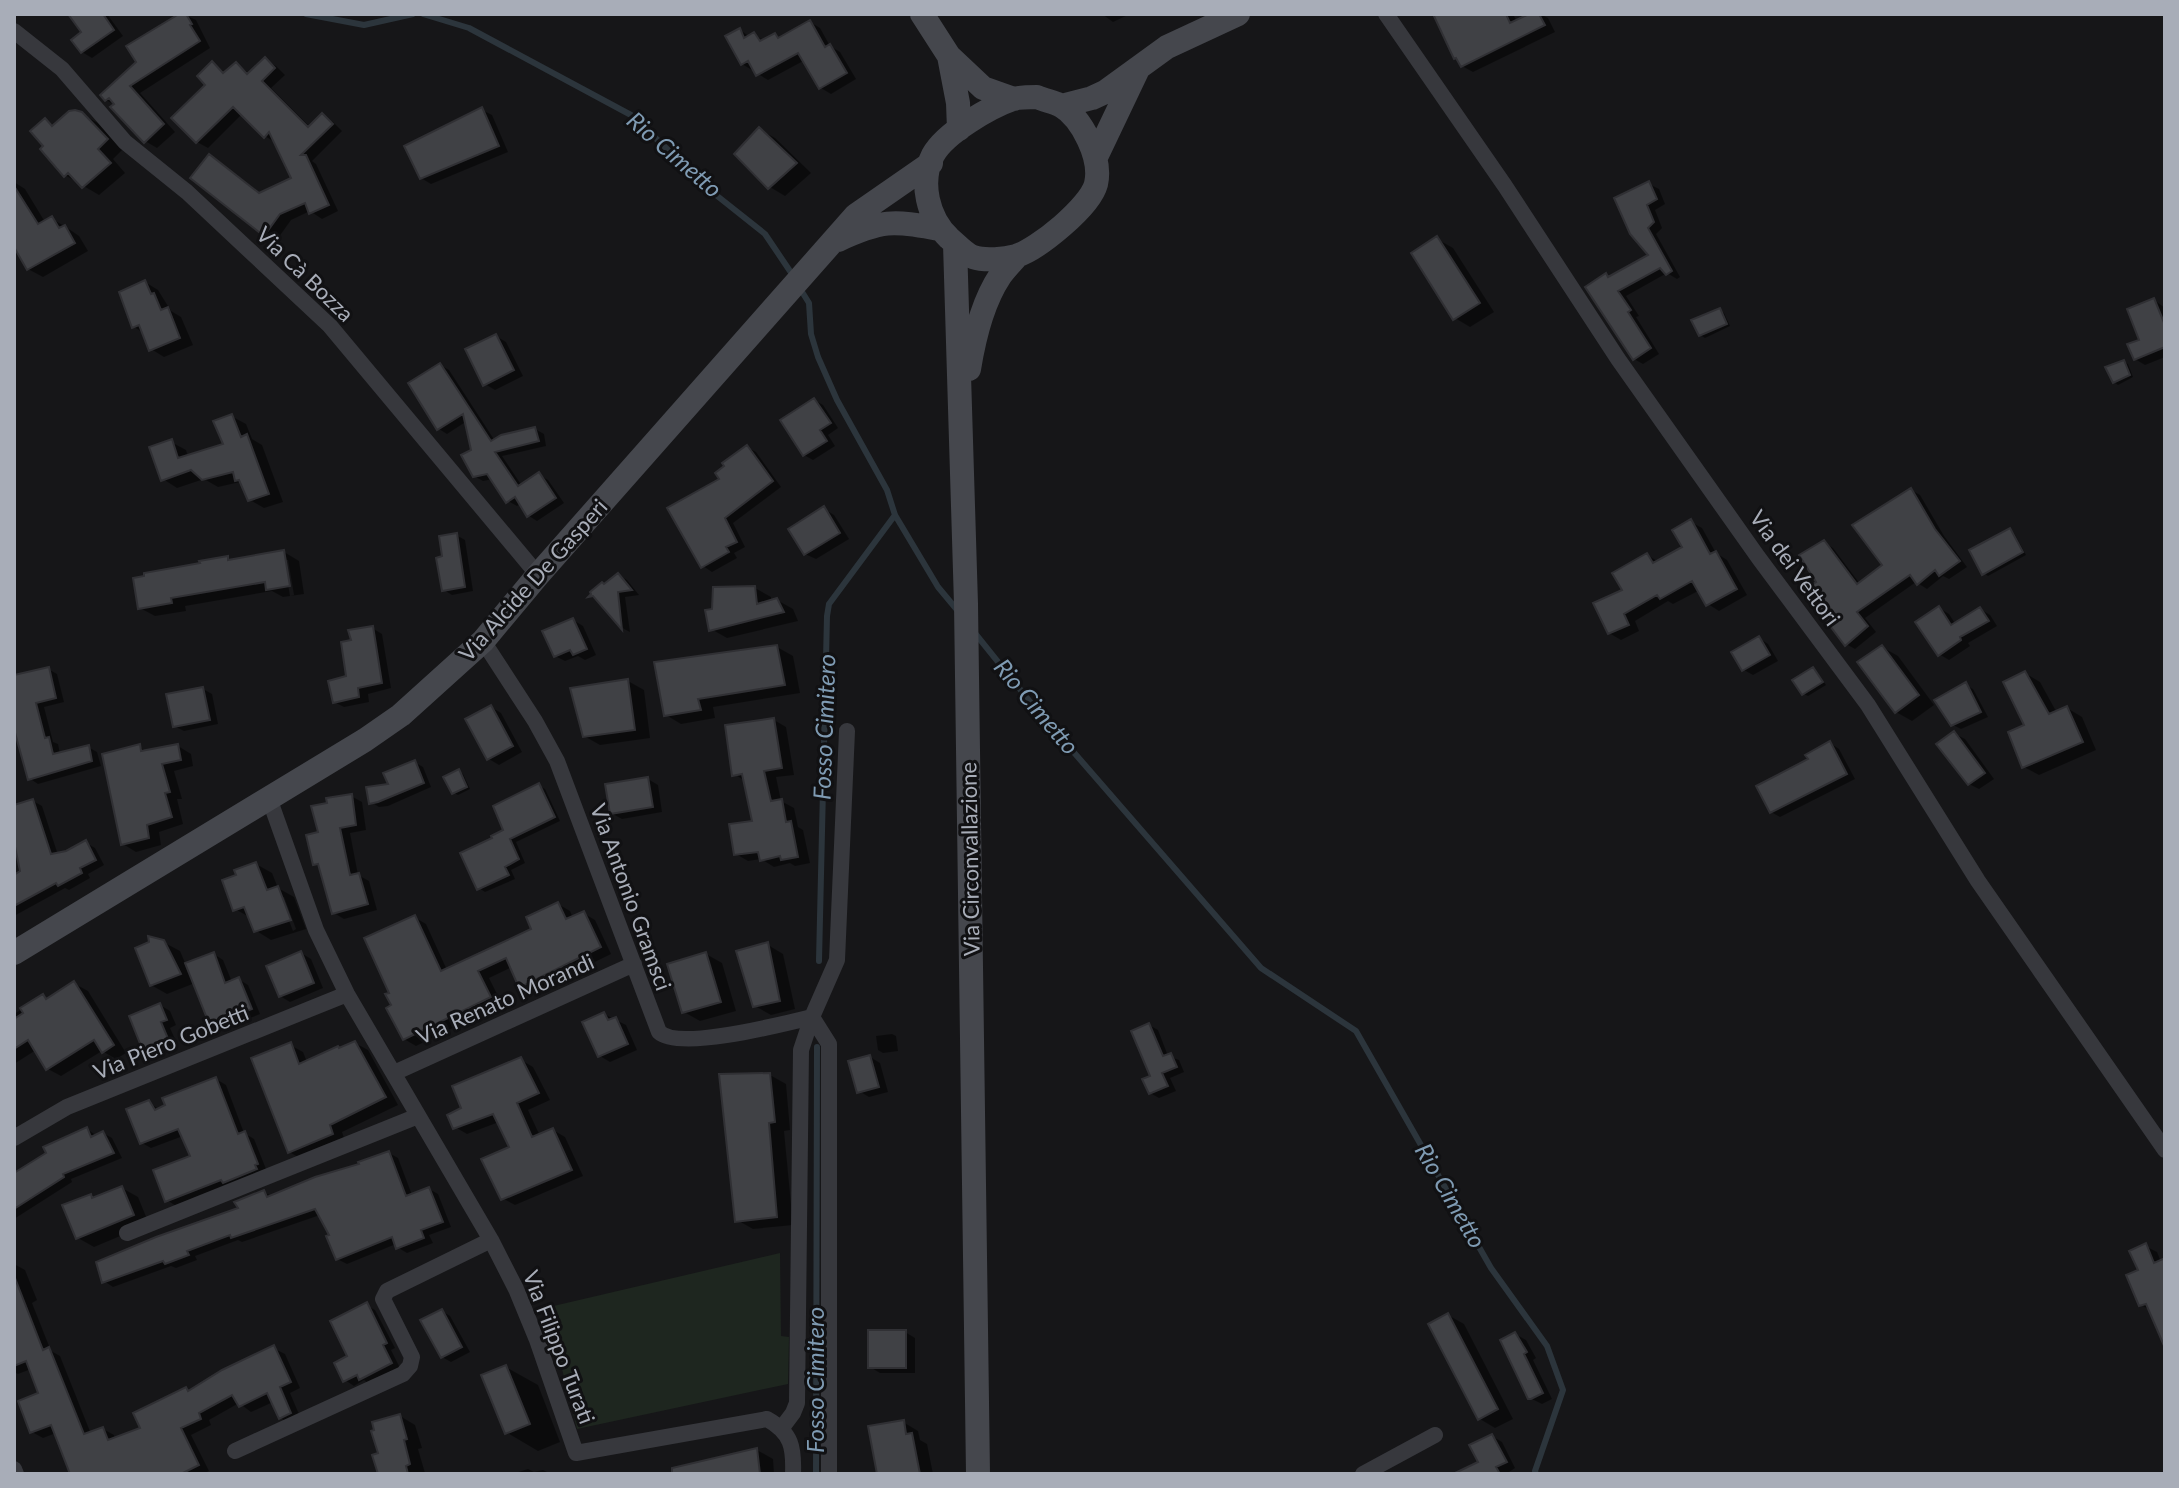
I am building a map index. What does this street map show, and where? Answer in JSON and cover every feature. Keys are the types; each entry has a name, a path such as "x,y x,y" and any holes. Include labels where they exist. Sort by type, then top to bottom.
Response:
{"main road":[{"path":"922,14 949,56 983,88 1014,99"},
{"path":"1061,106 1105,92 1167,47 1238,14"},
{"path":"949,56 958,103 959,129"},
{"path":"1096,157 1138,69"},
{"path":"1037,97 1061,106 1083,128 1096,157 1096,184 1071,219 1035,246 1017,256 997,259 974,257 947,236 932,217 926,194 934,153 959,129 1014,99 1037,97"},
{"name":"Via Alcide De Gasperi","path":"14,953 365,740 401,715 483,641 856,215 931,163"},
{"path":"832,243 887,222 902,222 947,236"},
{"name":"Via Circonvallazione","path":"947,236 962,419 978,1474"},
{"path":"962,419 978,328 1000,276 1017,256"}],"street":[{"name":"Via dei Vettori","path":"1386,14 1505,186 1618,359 1758,557 1868,705 1978,881 2165,1150"},
{"name":"Via Cà Bozza","path":"14,31 62,69 125,142 187,192 330,326 538,575"},
{"name":"Via Antonio Gramsci","path":"483,641 557,761 659,1032 665,1038 686,1039 748,1032 812,1017"},
{"path":"793,1474 794,1454 788,1436 781,1429 797,1403 801,1050 837,960 847,731"},
{"name":"Via Filippo Turati","path":"269,798 316,930 347,994 491,1240 516,1289 576,1453 767,1419 781,1429"},
{"name":"Via Renato Morandi","path":"394,1073 634,964"},
{"name":"Via Piero Gobetti","path":"14,1138 67,1107 347,994"},
{"path":"812,1017 829,1044 829,1474"},
{"path":"127,1233 418,1116"},
{"path":"235,1451 403,1374 410,1366 412,1357 383,1299 387,1291 491,1240"},
{"path":"1363,1474 1435,1435"}],"shaded area":[{"path":"780,1253 781,1336 789,1337 788,1384 577,1429 559,1357 566,1354 545,1308"}],"building":[{"path":"68,14 103,14 114,30 81,53 71,40 81,32"},
{"path":"179,14 186,14 200,41 130,86 164,124 144,143 110,107 114,104 109,98 105,101 100,95 136,62 126,46"},
{"path":"1433,14 1506,14 1510,23 1529,14 1539,14 1545,25 1461,67 1454,59"},
{"path":"810,20 825,47 830,44 847,73 819,89 798,53 756,76 748,61 741,65 725,36 740,28 744,38 754,32 760,41 775,33 778,38"},
{"path":"265,57 275,68 262,81 308,127 322,113 333,124 301,155 306,155 329,205 309,214 305,203 280,214 264,236 190,178 209,154 259,193 291,178 269,132 264,138 233,107 196,143 171,118 205,85 197,76 212,61 223,73 236,62 247,74"},
{"path":"482,107 499,146 420,179 404,146"},
{"path":"69,111 82,112 108,139 98,149 111,163 82,188 68,173 64,177 40,149 43,146 30,131 45,118 52,126"},
{"path":"759,127 797,163 768,189 734,154"},
{"path":"1649,181 1657,199 1647,205 1654,222 1648,228 1672,271 1666,275 1660,268 1618,291 1651,348 1633,360 1585,287 1606,273 1608,277 1648,255 1630,234 1614,198"},
{"path":"14,186 38,224 52,216 59,228 65,225 75,243 27,270 14,247"},
{"path":"1437,236 1480,303 1453,320 1411,253"},
{"path":"145,280 161,310 168,307 180,338 149,351 139,325 132,328 119,292"},
{"path":"2154,298 2165,325 2165,347 2134,360 2127,344 2139,340 2127,309"},
{"path":"1720,308 1727,324 1699,336 1691,320"},
{"path":"496,334 514,370 483,386 465,349"},
{"path":"2124,360 2130,375 2113,383 2105,367"},
{"path":"440,363 491,441 501,435 535,427 539,441 495,452 518,486 539,472 556,498 527,517 515,497 506,503 487,474 473,477 461,455 471,450 463,414 437,430 408,383"},
{"path":"814,398 831,423 820,430 827,441 803,456 780,420"},
{"path":"232,414 241,437 247,434 269,494 248,501 233,472 202,480 191,470 161,481 149,447 172,439 178,458 223,444 213,421"},
{"path":"747,445 773,481 725,518 737,542 726,547 729,552 701,568 667,508 719,479 715,473 724,466 722,463"},
{"path":"1911,488 1935,529 1960,561 1939,576 1935,570 1917,585 1910,575 1857,612 1868,626 1845,646 1804,591 1816,582 1799,555 1824,540 1857,584 1882,565 1852,525"},
{"path":"824,506 840,533 804,555 788,529"},
{"path":"1691,519 1710,554 1716,551 1737,589 1706,606 1692,581 1660,599 1657,595 1624,614 1629,625 1608,634 1593,603 1622,590 1612,573 1647,553 1653,563 1682,547 1672,530"},
{"path":"2010,528 2023,552 1982,575 1969,550"},
{"path":"457,533 465,587 442,591 436,558 442,556 439,536"},
{"path":"284,550 290,586 266,590 265,582 171,598 172,603 138,609 133,578 144,576 144,573 228,556 228,560"},
{"path":"618,573 632,590 618,592 622,630 593,596 588,597 602,582 604,584"},
{"path":"755,586 757,604 777,598 784,612 709,631 705,610 712,609 713,587"},
{"path":"1939,606 1951,625 1980,607 1989,621 1960,637 1961,640 1938,656 1915,622"},
{"path":"573,618 587,649 573,655 570,650 554,657 542,631"},
{"path":"373,626 382,683 358,688 359,697 333,703 328,681 346,676 341,642 351,640 348,630"},
{"path":"1759,636 1770,655 1742,671 1731,652"},
{"path":"777,645 785,685 698,699 701,710 664,716 654,662"},
{"path":"1882,645 1919,695 1895,713 1857,662"},
{"path":"49,667 56,698 36,703 45,738 49,737 53,754 89,745 92,761 28,780 14,729 14,675"},
{"path":"1813,667 1823,682 1802,695 1792,680"},
{"path":"2025,671 2049,714 2067,706 2083,742 2022,768 2008,732 2024,725 2003,682"},
{"path":"628,679 635,730 583,737 570,688"},
{"path":"1966,682 1981,712 1951,726 1934,700"},
{"path":"203,687 210,720 173,727 166,694"},
{"path":"491,705 513,746 487,760 465,719"},
{"path":"774,718 782,768 764,771 771,801 782,799 786,822 791,821 798,857 781,860 780,856 760,861 758,852 734,855 729,824 752,821 742,774 732,776 725,725"},
{"path":"1954,731 1985,773 1968,785 1936,744"},
{"path":"1830,741 1847,774 1770,813 1756,786 1808,759 1805,755"},
{"path":"140,744 141,751 178,744 181,760 162,764 170,792 165,793 172,817 147,825 149,838 121,845 102,754"},
{"path":"415,760 424,783 369,804 366,787 388,784 383,773"},
{"path":"459,769 467,787 452,794 443,777"},
{"path":"648,777 653,807 610,814 605,784"},
{"path":"539,783 555,817 510,839 519,859 505,867 509,875 477,890 460,853 503,830 493,806"},
{"path":"352,794 356,825 340,828 350,875 359,873 368,904 332,914 318,864 313,865 306,835 318,832 311,806 327,803 326,798"},
{"path":"33,799 51,854 66,851 86,840 96,860 80,868 82,873 14,906 14,875 20,871 14,842 14,805"},
{"path":"256,862 267,890 278,886 291,920 254,932 244,907 233,911 222,880 236,875 234,870"},
{"path":"558,902 566,919 584,911 601,947 519,988 506,958 478,971 491,997 403,1040 386,1008 391,1005 385,994 389,993 364,938 415,915 441,971 531,929 526,917"},
{"path":"148,936 164,940 181,974 150,986 135,948 149,942"},
{"path":"768,942 780,1001 753,1007 736,951"},
{"path":"301,951 314,983 279,997 266,966"},
{"path":"214,952 225,983 239,977 252,1009 210,1026 185,963"},
{"path":"706,952 721,1002 682,1013 667,964"},
{"path":"74,981 114,1045 102,1053 94,1040 46,1070 28,1040 14,1049 14,1019 23,1013 20,1008 43,994 46,999"},
{"path":"160,1003 167,1020 161,1022 169,1041 143,1051 129,1016"},
{"path":"604,1012 608,1020 616,1017 628,1044 598,1057 582,1022"},
{"path":"1149,1023 1163,1056 1171,1053 1177,1067 1162,1073 1168,1086 1149,1094 1142,1079 1150,1076 1131,1031"},
{"path":"355,1041 386,1097 330,1125 333,1134 288,1153 251,1058 291,1042 299,1064"},
{"path":"870,1055 879,1087 857,1093 848,1061"},
{"path":"521,1057 539,1093 517,1103 532,1137 553,1128 572,1170 501,1200 481,1159 509,1147 493,1114 453,1129 447,1115 461,1108 452,1086"},
{"path":"770,1073 775,1122 769,1123 777,1217 735,1222 719,1074"},
{"path":"216,1077 238,1134 245,1131 258,1164 255,1165 257,1169 165,1202 153,1170 190,1156 178,1129 140,1144 126,1109 149,1100 155,1110 165,1105 162,1098"},
{"path":"87,1127 91,1137 103,1131 114,1153 63,1174 64,1177 14,1209 14,1173 46,1153 43,1147"},
{"path":"389,1151 406,1196 429,1187 443,1222 421,1230 424,1238 396,1249 392,1237 336,1260 326,1236 329,1235 315,1209 231,1238 230,1235 187,1251 189,1255 165,1264 163,1261 102,1283 96,1262 238,1208 234,1202 264,1190 267,1197"},
{"path":"122,1186 134,1215 76,1239 62,1205"},
{"path":"2146,1243 2154,1263 2165,1258 2165,1348 2146,1304 2139,1306 2126,1275 2138,1270 2129,1251"},
{"path":"15,1278 43,1350 49,1347 84,1434 103,1427 108,1440 140,1428 133,1413 186,1387 188,1391 222,1370 274,1345 291,1382 280,1387 291,1413 279,1419 267,1393 239,1407 232,1395 199,1413 201,1419 181,1428 199,1465 181,1474 70,1474 51,1425 30,1433 18,1401 38,1393 26,1361 14,1366"},
{"path":"367,1302 387,1343 383,1345 392,1363 359,1380 357,1375 343,1382 334,1363 347,1356 330,1321"},
{"path":"442,1309 462,1347 441,1358 420,1320"},
{"path":"1448,1313 1498,1409 1478,1420 1428,1324"},
{"path":"868,1330 906,1330 906,1368 868,1368"},
{"path":"1515,1332 1527,1352 1524,1354 1543,1393 1531,1399 1528,1399 1500,1340"},
{"path":"506,1365 530,1424 505,1434 481,1375"},
{"path":"400,1414 407,1439 404,1440 410,1464 406,1466 408,1474 378,1474 372,1455 378,1453 371,1431 374,1430 372,1422"},
{"path":"904,1420 906,1434 912,1433 920,1474 877,1474 868,1426"},
{"path":"1492,1434 1507,1462 1496,1467 1500,1474 1453,1474 1478,1462 1469,1445"},
{"path":"757,1448 760,1474 672,1474 672,1468"}],"waterway":[{"name":"Rio Cimetto","path":"306,14 364,25 413,14"},
{"name":"Rio Cimetto","path":"423,14 469,28 631,115 716,195 765,234 794,277"},
{"name":"Rio Cimetto","path":"799,287 809,303 811,334 837,400 887,490 895,515 938,587 958,611"},
{"name":"Fosso Cimitero","path":"819,961 829,604 895,515"},
{"name":"Rio Cimetto","path":"974,632 1031,703 1261,968 1356,1031 1491,1268 1547,1346 1563,1390 1536,1474"},
{"name":"Fosso Cimitero","path":"816,1474 817,1047"}]}
